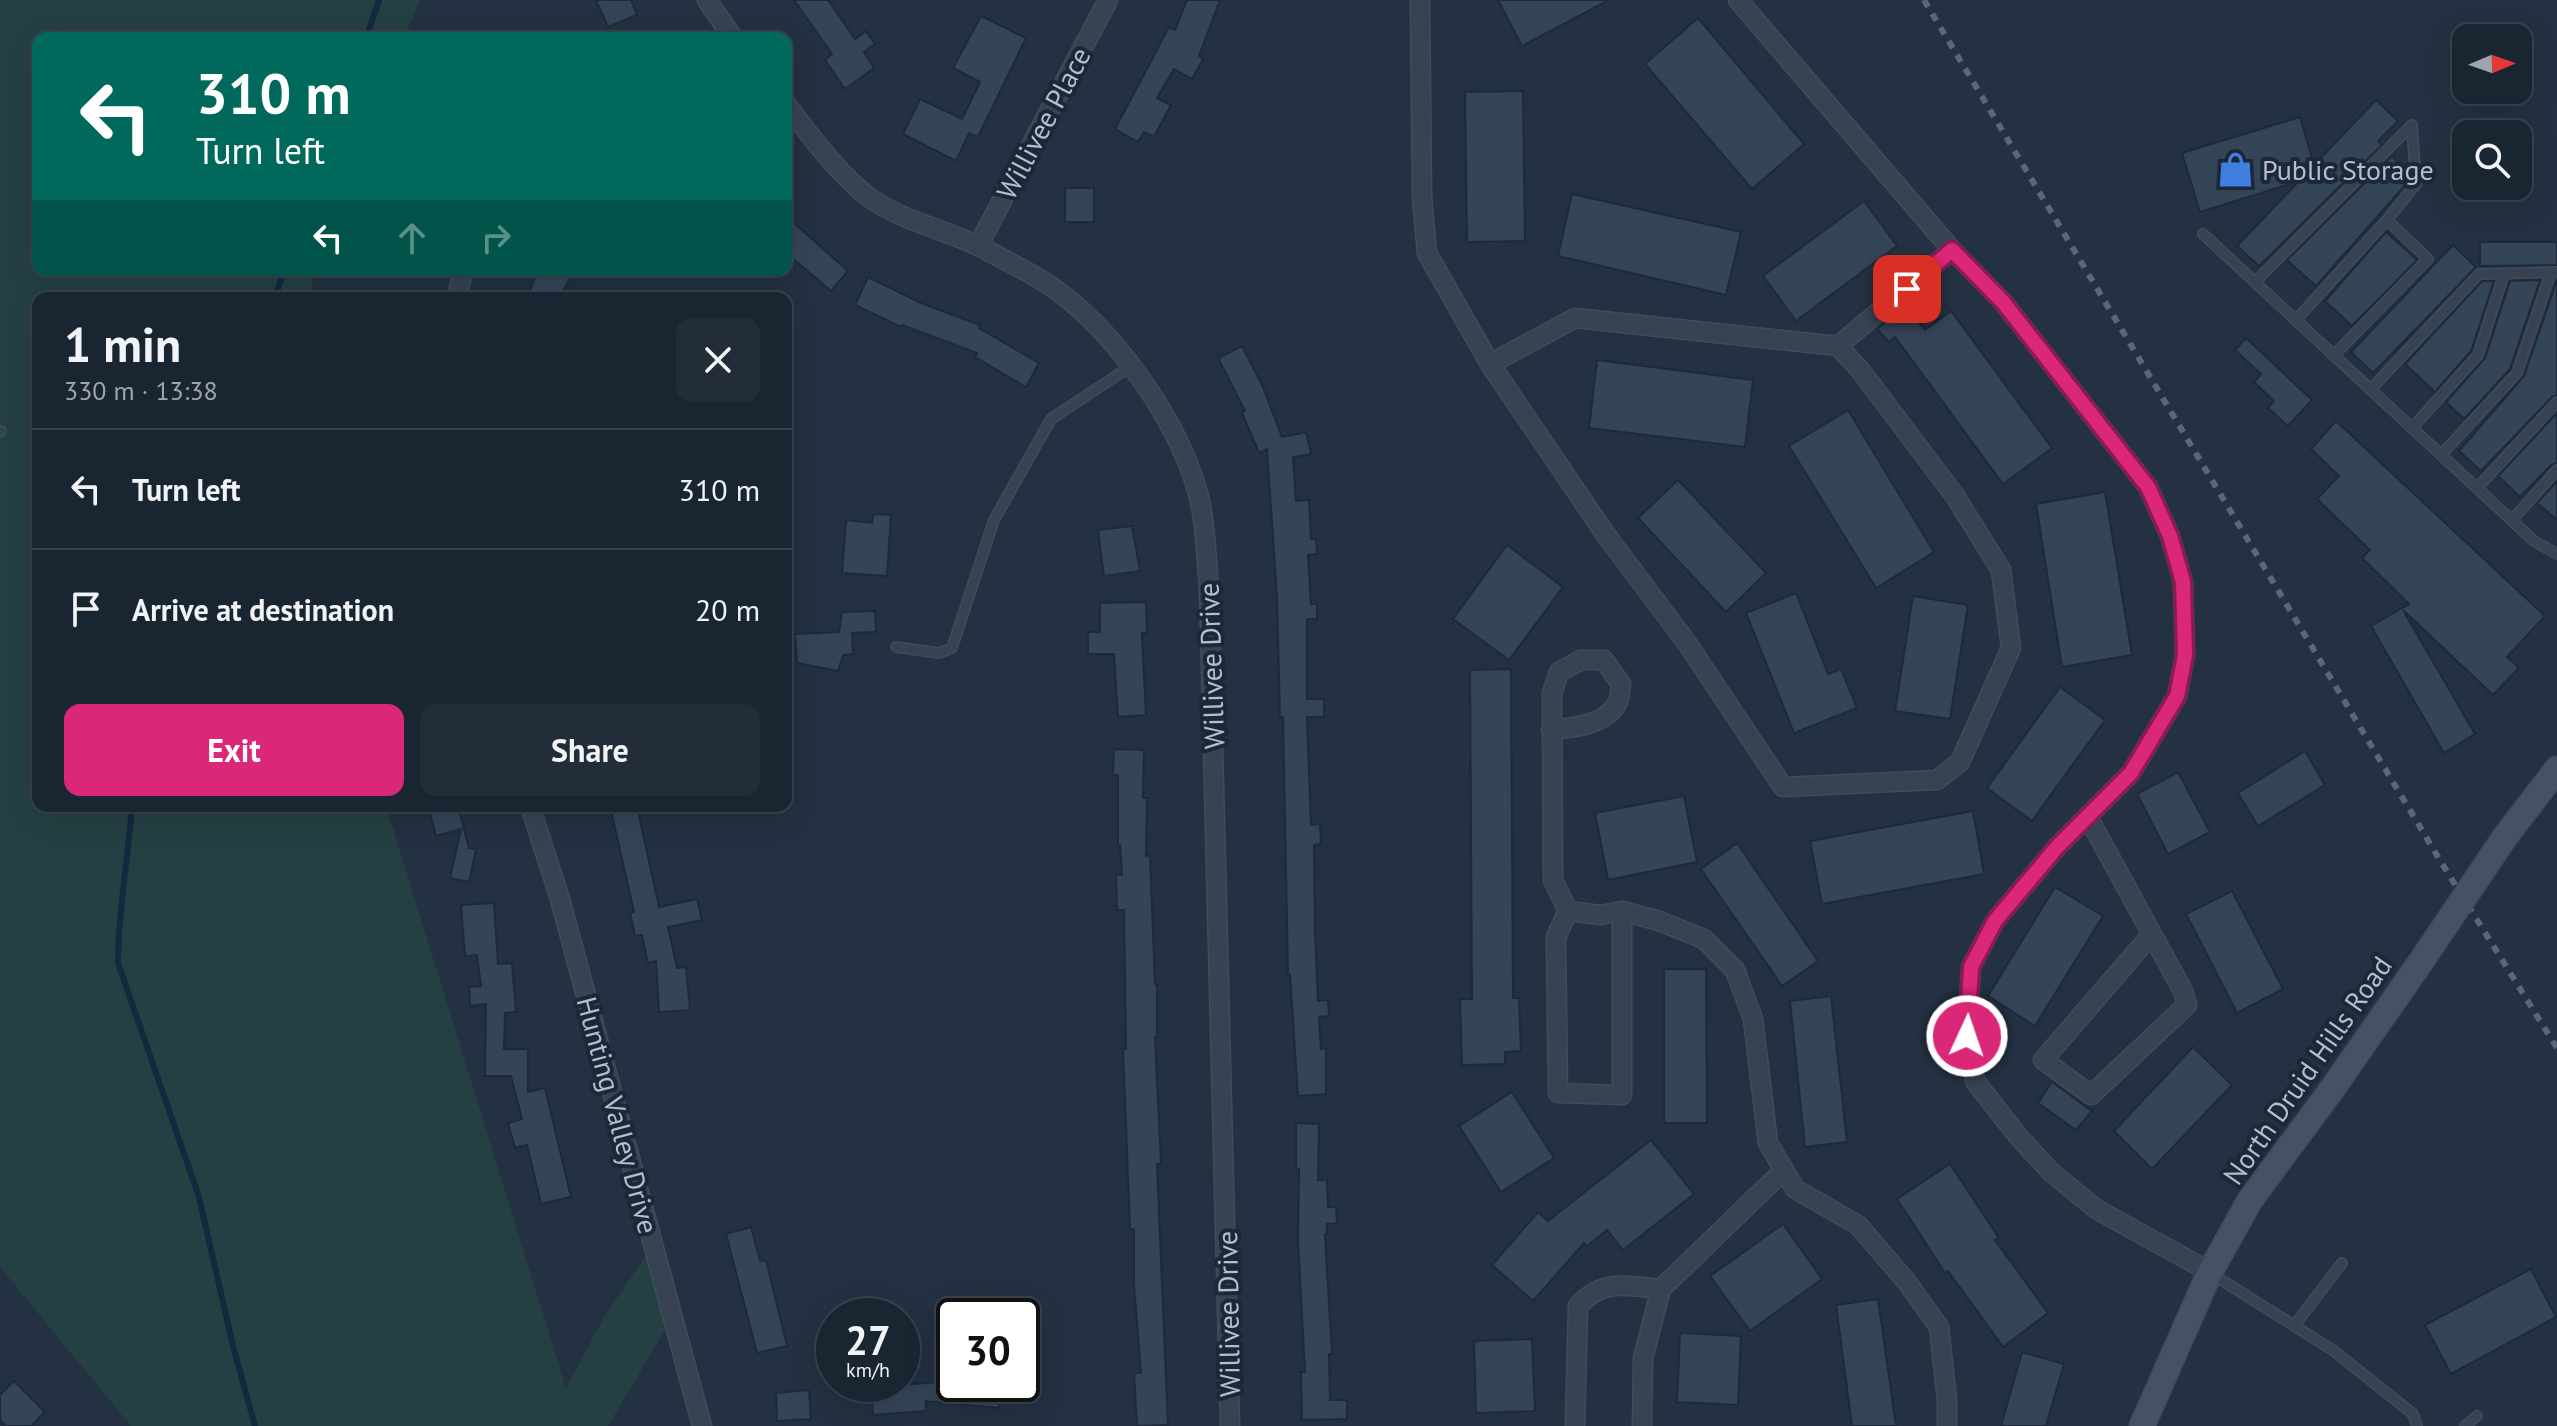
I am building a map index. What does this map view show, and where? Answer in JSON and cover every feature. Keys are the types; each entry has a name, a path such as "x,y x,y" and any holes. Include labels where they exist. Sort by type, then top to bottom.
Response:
{"main road":[{"name":"North Druid Hills Road","path":"2142,1426 2210,1272 2250,1200 2330,1092 2505,837 2557,769"}],"street":[{"path":"707,0 722,32"},
{"name":"Willivee Place","path":"978,246 1108,0"},
{"path":"1420,0 1422,197 1427,253 1490,364 1606,535 1687,643 1783,787 1937,780 1960,762 2011,648 2001,570 1955,496 1861,371 1838,346 1575,318 1490,364"},
{"path":"1738,0 1952,250 2003,302 2148,487 2170,536 2183,582 2185,655 2177,696 2131,773 2057,847 1995,921 1971,967 1967,1036 1975,1081 2017,1135 2062,1182 2096,1209 2210,1272"},
{"name":"Willivee Drive","path":"792,112 842,174 869,197 903,217 978,246 1047,284 1084,313 1131,366 1163,411 1199,497 1209,587 1230,1426"},
{"path":"1838,346 1952,250"},
{"path":"1551,730 1574,728 1600,719 1618,703 1621,684 1604,660 1581,660 1559,672 1552,693 1551,730 1553,880 1568,911"},
{"name":"Hunting Valley Drive","path":"532,812 560,899 702,1426"},
{"path":"2088,817 2152,934 2183,991 2187,1005 2091,1095 2043,1060 2152,934"},
{"path":"1568,911 1556,937 1558,1093 1622,1095 1622,911"},
{"path":"1568,911 1600,915 1622,911 1659,921 1704,939 1735,970 1753,1019 1768,1143 1795,1189 1858,1225 1906,1281 1939,1327 1947,1426"},
{"path":"1642,1426 1643,1358 1661,1289 1784,1170"},
{"path":"1575,1426 1578,1306 1589,1294 1601,1288 1617,1285 1661,1289"}],"lane":[{"path":"2255,282 2412,125 2416,184 2296,320"},
{"path":"2334,355 2428,259 2387,220"},
{"path":"2203,234 2534,541 2557,554"},
{"path":"2371,389 2479,274 2554,272 2517,373 2441,455"},
{"path":"2412,428 2478,355 2504,274"},
{"path":"896,647 939,653 952,648 994,520 1051,419 1131,366"},
{"path":"2477,488 2557,402"},
{"path":"2512,520 2557,470"},
{"path":"2294,1326 2342,1263"},
{"path":"2210,1272 2334,1351 2413,1414 2417,1426"},
{"path":"2465,1426 2477,1416"}],"green space":[{"path":"0,0 420,0 407,32 32,32 32,276 314,276 310,292 32,292 32,812 388,812 566,1388 604,1317 649,1251 668,1325 608,1426 131,1426 0,1267"}],"building":[{"path":"596,0 631,0 637,15 608,27"},
{"path":"794,0 828,0 855,39 866,31 875,44 864,52 874,68 845,89 825,60 832,54"},
{"path":"1187,0 1220,0 1199,56 1203,59 1192,79 1174,69 1157,98 1171,105 1154,137 1144,132 1138,142 1115,129 1169,27 1175,30"},
{"path":"1498,0 1609,0 1522,46"},
{"path":"981,16 1026,38 978,137 969,133 956,161 903,134 920,99 962,119 980,82 953,68"},
{"path":"1698,18 1804,144 1752,189 1645,64"},
{"path":"1523,91 1525,241 1467,242 1465,92"},
{"path":"2376,100 2398,121 2378,141 2382,145 2259,266 2237,246 2299,181 2200,212 2182,153 2300,117 2314,165"},
{"name":"Public Storage","path":"2392,156 2408,173 2408,182 2316,286 2287,260"},
{"path":"1065,188 1094,188 1094,222 1065,222"},
{"path":"1572,194 1741,232 1726,295 1558,256"},
{"path":"1864,201 1897,246 1796,321 1763,276"},
{"path":"792,221 848,271 831,291 792,258"},
{"name":"Public Storage","path":"2386,232 2417,260 2352,326 2325,301"},
{"name":"Public Storage","path":"2480,242 2557,242 2557,265 2480,266"},
{"name":"Public Storage","path":"2453,245 2476,267 2373,373 2351,352"},
{"path":"535,276 571,276 563,292 530,292"},
{"path":"868,277 921,303 980,325 979,328 1039,363 1026,387 975,357 977,353 901,327 855,305"},
{"path":"2540,280 2510,369 2465,418 2462,417 2446,402 2485,358 2510,281"},
{"path":"2557,280 2557,395 2481,471 2459,451 2524,376"},
{"path":"2482,281 2494,281 2471,351 2435,392 2405,364"},
{"path":"1905,306 1925,330 1951,311 2052,448 2003,484 1895,337 1889,342 1877,329"},
{"path":"2246,338 2312,400 2288,426 2268,408 2274,401 2254,382 2261,374 2235,350"},
{"path":"1242,346 1263,387 1282,437 1306,432 1311,454 1293,457 1296,501 1309,500 1311,539 1316,539 1317,554 1308,555 1311,604 1317,604 1317,619 1307,619 1307,699 1324,699 1324,717 1307,717 1311,825 1320,824 1321,844 1314,845 1315,933 1318,1001 1328,1000 1329,1016 1319,1017 1321,1049 1326,1048 1326,1094 1298,1096 1288,975 1283,717 1280,717 1277,597 1267,449 1259,453 1242,413 1245,411 1218,358"},
{"path":"1597,360 1753,380 1745,447 1589,428"},
{"path":"1848,410 1934,552 1876,588 1789,446"},
{"path":"2557,413 2557,463 2551,465 2520,497 2498,476"},
{"path":"2336,421 2545,616 2507,657 2519,668 2493,695 2403,610 2475,734 2444,753 2371,626 2409,604 2362,558 2370,550 2317,499 2339,476 2311,449"},
{"path":"1678,480 1766,573 1726,612 1638,518"},
{"path":"2557,481 2557,520 2537,503"},
{"path":"2105,492 2132,655 2062,667 2036,504"},
{"path":"873,514 891,515 887,576 842,573 846,520 872,523"},
{"path":"1132,526 1140,571 1104,576 1098,530"},
{"path":"1507,545 1563,587 1509,660 1453,619"},
{"path":"1796,593 1828,674 1841,669 1857,708 1794,733 1746,613"},
{"path":"1913,596 1968,605 1950,719 1895,711"},
{"path":"1146,602 1147,633 1142,633 1146,715 1118,717 1114,654 1088,654 1088,632 1100,632 1100,603"},
{"path":"875,611 876,632 852,633 853,654 843,655 838,671 797,663 795,634 839,632 842,612"},
{"path":"1511,669 1513,998 1519,998 1521,1051 1505,1052 1505,1064 1462,1065 1460,999 1472,999 1470,670"},
{"path":"2060,687 2105,720 2032,821 1987,788"},
{"path":"1114,749 1144,750 1146,856 1150,855 1157,984 1155,1037 1161,1164 1157,1164 1168,1425 1137,1426 1134,1373 1141,1373 1134,1285 1134,1229 1130,1229 1123,1049 1126,1049 1124,910 1117,910 1116,875 1122,875 1118,845 1118,775 1113,775"},
{"path":"2305,751 2325,785 2258,826 2238,793"},
{"path":"2178,772 2210,832 2168,854 2137,794"},
{"path":"1684,796 1697,862 1608,880 1595,813"},
{"path":"1973,811 1984,874 1822,904 1810,841"},
{"path":"430,812 460,812 469,848 476,849 469,882 450,878 461,829 436,836"},
{"path":"611,812 638,812 659,907 697,899 702,920 668,927 677,968 686,967 690,1010 659,1012 656,961 648,963 642,935 635,936 630,913 634,912"},
{"path":"1737,843 1818,961 1782,986 1701,869"},
{"path":"2055,887 2103,916 2035,1026 1988,996"},
{"path":"2232,891 2283,989 2237,1013 2186,914"},
{"path":"494,903 498,964 512,963 516,1012 505,1013 504,1049 528,1049 528,1092 545,1088 571,1197 541,1204 527,1145 515,1148 508,1123 522,1119 511,1076 485,1076 486,1004 470,1006 469,987 481,986 477,955 465,956 461,905"},
{"path":"1664,969 1706,969 1707,1123 1664,1123"},
{"path":"1831,996 1847,1142 1805,1147 1790,1001"},
{"path":"2193,1047 2232,1085 2152,1169 2114,1131"},
{"path":"2052,1082 2092,1111 2076,1130 2038,1103"},
{"path":"1512,1092 1554,1158 1501,1192 1459,1126"},
{"path":"1296,1123 1319,1124 1318,1180 1327,1180 1328,1207 1336,1207 1337,1223 1327,1224 1325,1234 1332,1354 1329,1354 1330,1400 1347,1400 1347,1419 1302,1420 1301,1372 1305,1372"},
{"path":"1651,1140 1694,1194 1623,1250 1607,1230 1587,1246 1584,1243 1533,1301 1492,1265 1538,1212 1548,1221"},
{"path":"1950,1164 1999,1238 1995,1240 2048,1313 2003,1347 1948,1271 1945,1273 1897,1199"},
{"path":"1783,1224 1822,1279 1750,1331 1710,1276"},
{"path":"751,1227 760,1261 766,1260 787,1346 757,1353 726,1234"},
{"path":"2531,1269 2556,1317 2451,1374 2425,1325"},
{"path":"1878,1299 1896,1426 1852,1426 1836,1305"},
{"path":"1680,1333 1741,1336 1738,1405 1677,1402"},
{"path":"1532,1339 1535,1411 1476,1413 1474,1341"},
{"path":"2022,1352 2064,1364 2046,1426 2001,1426"},
{"path":"14,1381 45,1412 31,1426 6,1426 0,1420 0,1395"},
{"path":"936,1382 936,1402 926,1401 926,1411 873,1415 872,1402 920,1402 920,1383"},
{"path":"809,1390 811,1419 777,1421 776,1393"},
{"path":"936,1402 1000,1402 999,1408"}],"waterway":[{"path":"368,32 379,0"},
{"path":"277,292 282,276"},
{"path":"131,812 118,963 199,1197 255,1426"}],"railway":[{"path":"1924,0 2441,862 2557,1048"}],"place":[{"name":"Public Storage","path":"2236,169"}],"route":[{"path":"1907,289 1952,250 2003,302 2148,487 2170,536 2183,582 2185,655 2177,696 2131,773 2057,847 1995,921 1971,967 1967,1036"}]}
